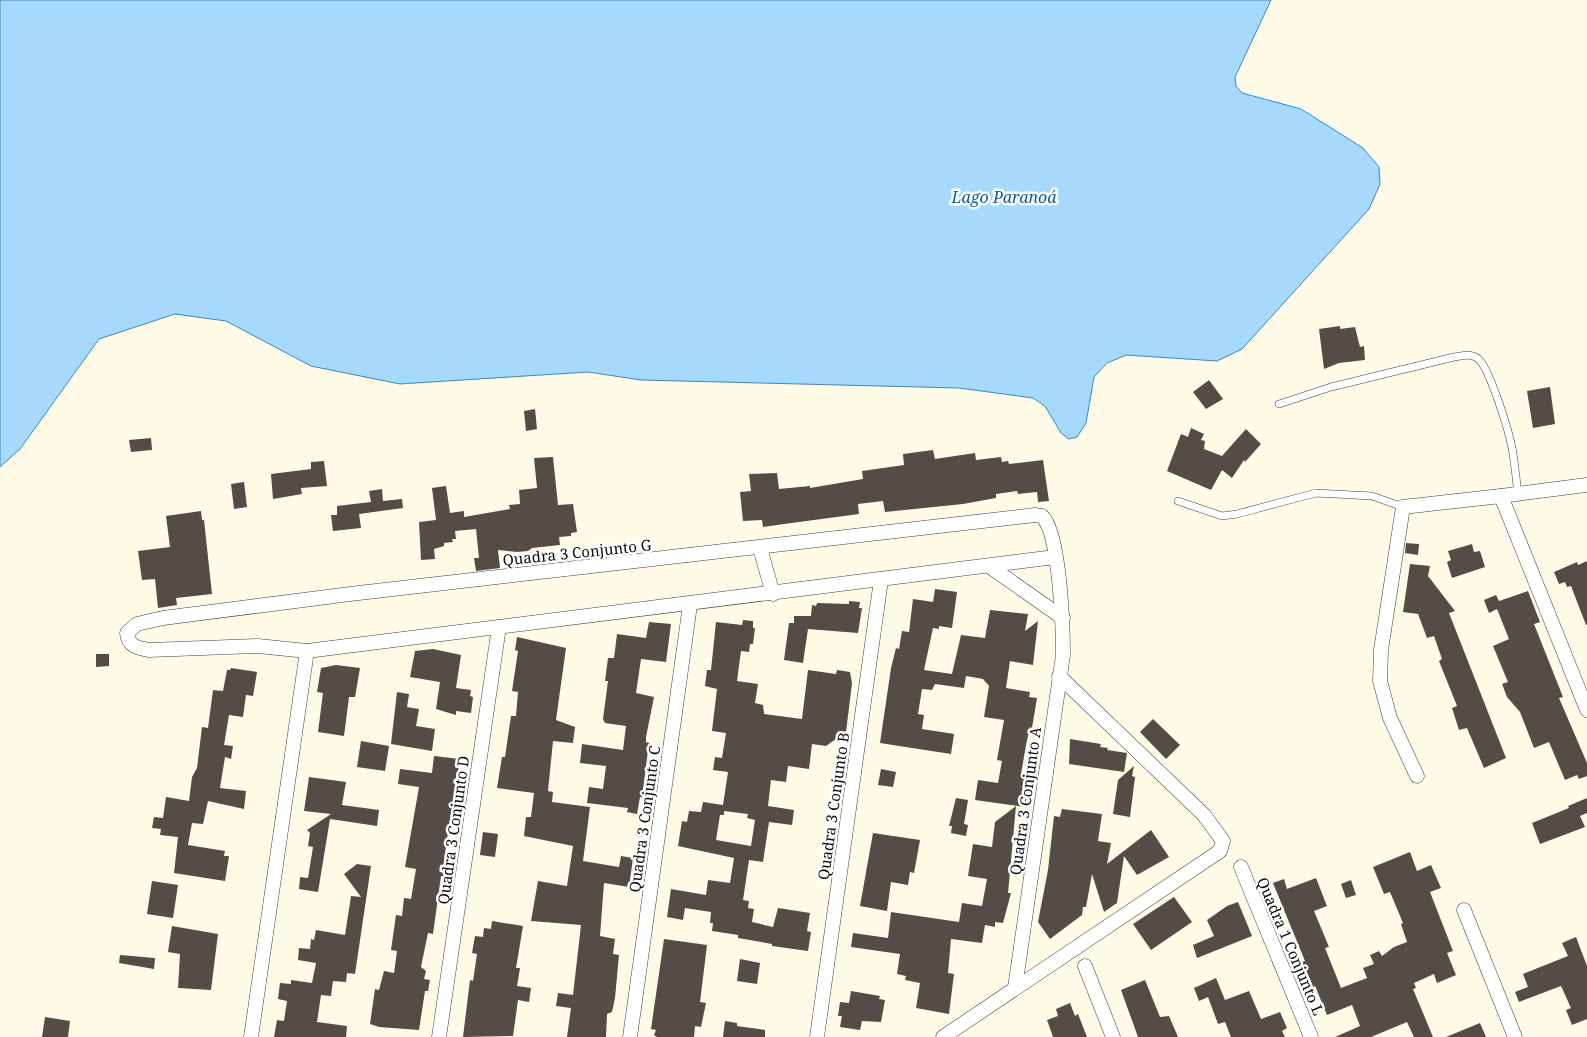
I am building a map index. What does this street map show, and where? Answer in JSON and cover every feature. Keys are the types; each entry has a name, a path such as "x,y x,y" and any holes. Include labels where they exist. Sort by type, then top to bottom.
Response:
{"street":[{"path":"1417,776 1390,718 1380,681 1381,650 1403,507 1518,495 1587,485"},
{"path":"1501,496 1587,710"},
{"name":"Quadra 3 Conjunto G","path":"308,651 258,646 149,650 132,645 127,639 127,633 138,624 163,618 350,594 1035,515"},
{"name":"Quadra 3 Conjunto A","path":"1016,988 1063,655 1063,618 1050,529 1042,516 1035,515"},
{"path":"760,548 773,594"},
{"path":"251,1037 308,651 690,605 1055,557"},
{"path":"989,566 1063,618"},
{"name":"Quadra 3 Conjunto B","path":"817,1037 881,580"},
{"name":"Quadra 3 Conjunto C","path":"630,1037 690,605"},
{"name":"Quadra 3 Conjunto D","path":"439,1037 500,627"},
{"path":"943,1037 1208,861 1220,851 1222,841 1204,815 1059,676"},
{"name":"Quadra 1 Conjunto L","path":"1241,867 1311,1037"},
{"path":"1464,910 1514,1037"},
{"path":"1085,966 1113,1037"}],"lane":[{"path":"1279,404 1331,387 1454,357 1468,355 1478,358 1489,376 1506,425 1512,447 1518,495"},
{"path":"1178,501 1222,516 1237,514 1316,493 1372,496 1403,507"}],"water":[{"name":"Lago Paranoá","path":"0,0 1271,0 1235,77 1236,86 1242,93 1301,109 1363,148 1379,167 1380,184 1369,209 1242,349 1217,361 1126,355 1107,363 1094,377 1086,423 1077,437 1069,439 1061,433 1045,406 1033,398 959,388 641,380 588,372 400,384 311,366 226,321 175,314 99,339 20,449 0,467"}],"building":[{"path":"1340,326 1340,329 1355,327 1360,347 1364,346 1365,360 1339,363 1324,369 1319,329"},
{"path":"1209,380 1223,399 1206,409 1193,392"},
{"path":"1550,387 1555,424 1533,428 1527,391"},
{"path":"535,409 537,429 526,431 524,411"},
{"path":"1191,428 1204,434 1201,440 1205,441 1204,449 1222,456 1246,429 1261,444 1245,462 1244,460 1232,478 1222,470 1211,490 1167,471 1181,434 1188,437"},
{"path":"151,438 152,450 131,452 129,440"},
{"path":"933,450 935,459 975,453 976,460 1001,457 1002,462 1008,461 1009,464 1043,460 1049,501 1038,502 1037,492 1018,494 1017,491 996,494 996,498 963,504 885,512 883,501 858,504 859,514 763,527 762,520 743,521 740,492 751,491 749,474 777,473 779,489 810,486 810,488 863,479 862,471 904,465 903,454"},
{"path":"553,457 558,505 573,504 577,532 571,533 571,536 559,537 560,545 532,548 528,551 517,552 498,550 500,568 476,571 474,558 479,558 476,529 455,531 456,539 452,539 453,542 444,543 444,546 434,549 435,559 421,560 419,522 436,520 432,488 446,486 450,513 464,511 464,517 510,509 509,505 520,504 519,490 537,488 534,458"},
{"path":"324,461 327,486 301,488 302,494 273,499 271,474 311,469 311,462"},
{"path":"244,482 247,507 234,509 231,484"},
{"path":"382,489 383,501 402,499 403,508 359,514 361,528 333,531 331,515 337,515 337,506 371,502 369,491"},
{"path":"201,511 202,520 204,520 212,594 176,598 177,605 158,608 155,579 142,580 138,551 170,547 166,516"},
{"path":"1406,543 1419,544 1418,555 1405,553"},
{"path":"1472,544 1474,552 1480,551 1485,567 1452,578 1447,562 1451,560 1448,551"},
{"path":"1587,561 1586,625 1571,586 1567,587 1565,582 1559,584 1554,572 1577,562 1578,565"},
{"path":"1410,564 1430,566 1428,576 1455,611 1449,613 1506,758 1484,768 1467,728 1459,730 1452,708 1457,706 1439,661 1442,659 1434,636 1427,638 1418,614 1403,612"},
{"path":"935,589 957,592 952,628 939,626 939,629 933,628 924,670 952,674 961,635 985,638 990,610 1028,614 1025,631 1038,621 1033,665 1010,661 1006,688 1030,692 1029,697 1037,698 1021,774 1030,776 1025,807 975,800 978,780 998,783 1002,761 997,760 1004,720 984,717 989,686 983,679 966,676 964,688 935,684 932,690 922,689 918,714 924,715 922,729 954,734 951,754 880,743 891,668 896,648 899,649 902,631 909,632 913,599 933,602"},
{"path":"1528,591 1540,622 1534,624 1563,697 1559,698 1587,763 1587,776 1579,779 1577,775 1565,780 1549,742 1534,748 1520,712 1507,697 1502,684 1508,682 1493,646 1509,639 1497,609 1489,613 1484,600 1496,595 1499,601"},
{"path":"849,601 860,602 859,608 862,608 858,633 808,629 803,663 784,660 789,623 794,623 794,616 811,616 812,605 816,606 817,603 849,604"},
{"path":"743,620 753,621 753,628 755,628 753,644 750,644 749,652 741,651 737,681 758,684 755,703 763,705 764,714 802,719 808,670 836,674 837,670 850,672 852,683 846,732 826,746 812,744 809,769 788,766 786,782 771,780 768,806 794,810 792,825 769,822 763,862 749,860 743,900 749,901 748,908 754,909 752,922 773,927 778,908 810,913 807,931 811,932 808,951 772,946 772,944 738,938 738,935 712,931 713,923 710,923 711,912 685,908 683,920 667,917 671,889 706,895 708,880 730,883 734,858 678,846 682,821 687,822 689,811 701,812 703,802 723,805 728,772 713,770 715,757 722,758 726,733 712,731 717,689 705,686 707,670 711,670 716,622 742,625","holes":["724,811 748,814 747,818 755,820 751,846 716,840 720,815 724,815"]},
{"path":"649,622 671,624 666,662 641,659 636,693 654,697 646,737 646,742 649,743 642,797 640,797 637,814 627,812 628,808 587,803 589,787 603,789 606,766 580,763 582,744 623,750 626,726 605,723 603,719 608,681 605,681 608,658 614,658 617,634 646,638"},
{"path":"517,637 566,648 556,720 575,727 573,743 553,741 548,791 553,792 552,802 590,807 583,861 619,867 621,856 633,858 629,887 604,883 600,936 615,939 613,954 619,955 615,998 612,1012 607,1014 606,1037 567,1037 571,1008 556,1006 558,993 573,995 581,925 531,921 538,881 567,886 573,846 524,836 526,817 531,817 534,793 497,788 502,757 505,757 511,716 516,716 518,692 512,691 518,651 515,650"},
{"path":"433,649 461,655 456,688 471,690 470,696 473,697 471,713 456,711 456,715 436,709 440,682 410,677 415,651"},
{"path":"96,654 109,654 109,666 96,667"},
{"path":"336,665 360,668 355,697 349,697 344,736 318,732 323,693 317,692 321,668"},
{"path":"231,668 257,672 253,696 246,695 243,717 229,715 224,745 233,746 231,759 225,757 220,788 246,791 244,809 208,801 203,824 192,823 188,845 225,851 224,856 229,856 225,881 174,873 178,837 160,835 161,829 152,828 154,817 163,818 166,797 189,801 192,777 197,768 202,727 208,728 213,690 223,691 227,670"},
{"path":"397,692 409,694 407,707 419,709 416,726 435,729 432,751 391,744"},
{"path":"1153,719 1180,745 1166,759 1140,732"},
{"path":"1070,739 1101,744 1100,747 1108,748 1107,750 1127,753 1124,772 1069,764"},
{"path":"361,741 389,746 385,771 357,767"},
{"path":"434,756 460,759 444,860 447,860 445,877 441,876 433,934 428,933 421,967 426,971 424,979 430,980 428,991 425,991 419,1030 379,1027 370,1024 375,989 379,990 384,971 394,973 397,951 391,950 396,915 402,916 404,898 411,899 416,869 405,867 419,787 398,784 400,769 432,773"},
{"path":"1134,766 1132,776 1135,777 1130,817 1113,814 1118,780"},
{"path":"881,769 896,772 893,787 878,785"},
{"path":"309,777 346,782 342,805 379,810 377,826 330,819 318,892 299,889 300,877 308,878 313,847 308,846 310,833 307,830 331,814 304,811"},
{"path":"956,798 968,800 964,824 968,825 966,836 951,833 952,826 949,826"},
{"path":"1587,798 1587,813 1580,816 1585,827 1540,844 1532,823 1569,808 1568,806"},
{"path":"1016,806 1008,893 1011,893 1003,923 995,922 995,927 985,925 982,943 951,939 948,973 954,974 949,1014 916,1008 920,983 905,980 906,976 897,974 900,954 851,947 853,933 888,938 891,912 959,922 962,903 982,906 987,879 968,876 973,844 992,847 995,822"},
{"path":"1062,809 1102,814 1098,841 1111,843 1107,864 1151,830 1169,857 1137,875 1124,856 1117,903 1104,912 1092,874 1086,907 1083,907 1082,915 1050,939 1038,922 1048,870 1054,816 1060,817"},
{"path":"483,832 498,834 495,857 480,855"},
{"path":"873,833 920,840 914,873 910,872 908,885 891,882 887,911 860,906"},
{"path":"1410,852 1417,871 1431,865 1441,888 1430,892 1453,951 1447,953 1456,975 1437,983 1434,974 1414,983 1416,988 1413,989 1433,1037 1414,1037 1407,1022 1371,1037 1335,1037 1360,1026 1352,1005 1327,1015 1315,986 1313,987 1302,962 1305,961 1273,883 1284,879 1287,889 1316,878 1327,906 1314,911 1329,947 1325,948 1341,988 1367,978 1363,968 1374,964 1370,955 1379,951 1382,956 1394,947 1407,942 1401,924 1403,923 1390,892 1384,894 1373,867"},
{"path":"357,864 371,866 355,974 347,973 346,982 333,981 331,996 321,995 317,1022 347,1026 346,1037 274,1037 277,1020 284,1021 287,1001 278,999 280,983 291,984 291,980 312,983 316,963 298,960 299,948 310,949 311,939 314,940 316,930 345,935 351,896 361,897 344,874"},
{"path":"1351,880 1356,895 1346,898 1341,884"},
{"path":"152,881 178,885 173,918 147,914"},
{"path":"1174,897 1192,922 1151,950 1133,924"},
{"path":"1238,902 1252,936 1197,958 1193,945 1214,936 1207,920 1227,906"},
{"path":"492,921 523,926 516,968 520,968 517,986 531,988 529,1002 518,1000 513,1036 463,1037 470,980 473,981 477,954 472,953 475,936 483,937 484,928 491,929"},
{"path":"172,926 218,934 211,990 178,988 180,954 168,952"},
{"path":"1576,937 1587,966 1587,1019 1572,1025 1566,1010 1571,1008 1561,986 1519,1002 1515,992 1528,987 1523,974 1568,956 1562,943"},
{"path":"664,939 707,945 700,1002 706,1003 701,1027 695,1026 694,1037 657,1037 654,1035 656,1030 651,1029"},
{"path":"120,955 155,958 154,969 119,963"},
{"path":"740,959 760,963 757,984 737,981"},
{"path":"1216,978 1225,1000 1249,991 1261,1019 1280,1012 1287,1028 1282,1031 1285,1037 1231,1037 1225,1022 1218,1024 1208,997 1199,1001 1194,988"},
{"path":"1145,980 1160,1017 1169,1016 1178,1037 1138,1037 1121,990"},
{"path":"851,991 880,996 879,999 885,1000 881,1022 862,1021 860,1030 840,1027 842,1016 838,1016 840,1002 849,1003"},
{"path":"1070,1003 1075,1016 1078,1014 1087,1037 1053,1037 1047,1020 1058,1016 1056,1009"},
{"path":"45,1017 70,1021 68,1037 42,1037"},
{"path":"725,1021 737,1023 737,1026 765,1030 765,1037 723,1037"},
{"path":"1480,1023 1486,1037 1446,1037"}]}
